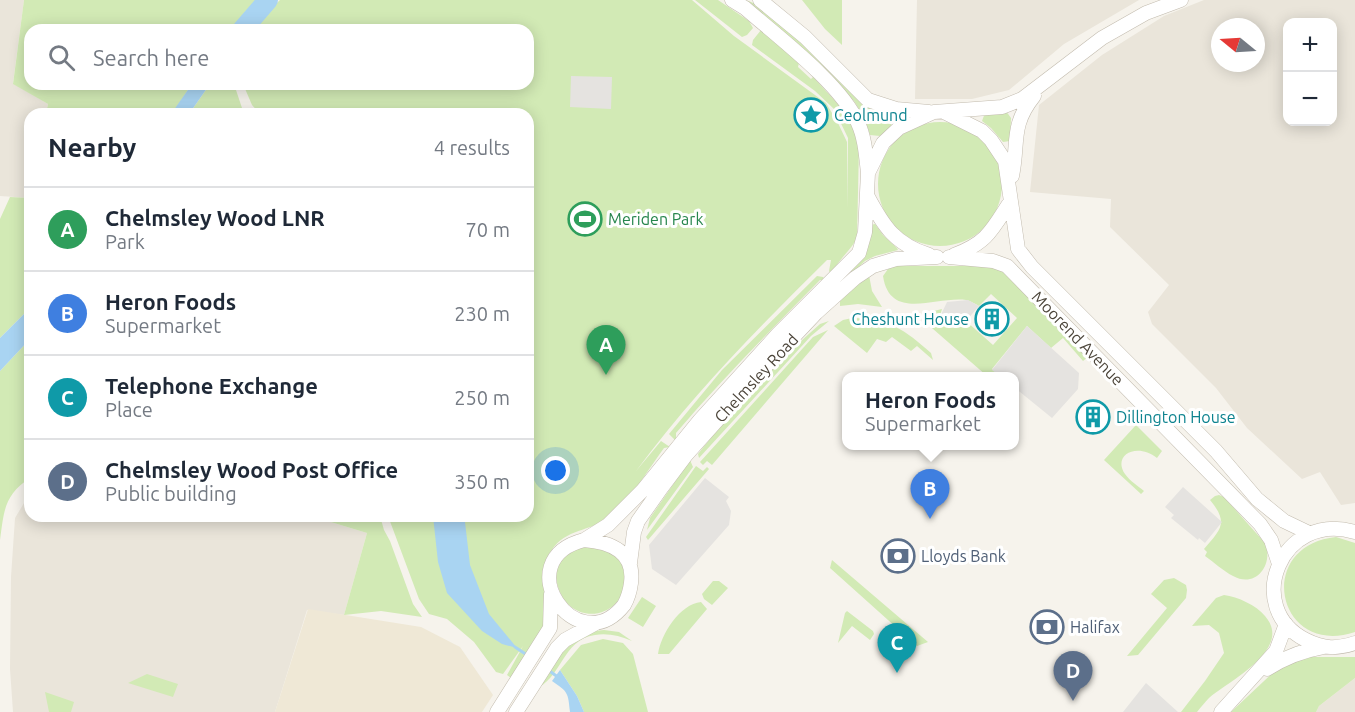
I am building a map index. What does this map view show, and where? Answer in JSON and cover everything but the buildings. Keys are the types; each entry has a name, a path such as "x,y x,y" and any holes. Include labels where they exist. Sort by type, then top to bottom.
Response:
{"street":[{"path":"732,0 746,8 819,73 849,107 858,122 862,135 868,173 868,197 880,221 911,249 943,257 972,249 987,237 1010,196 1016,132 1023,110 1043,85"},
{"path":"760,0 805,37 868,100 896,109 939,112 1002,107 1022,99 1102,38 1146,13 1181,0"},
{"path":"868,173 883,143 899,128 939,112 970,124 991,140 1005,161 1010,196"},
{"name":"Moorend Avenue","path":"1010,196 1018,249 1032,267 1200,435 1257,499 1284,521 1309,533"},
{"name":"Chelmsley Road","path":"584,540 608,525 643,490 700,420 778,334 853,261 859,253 865,232 868,197"},
{"name":"Moorend Avenue","path":"943,257 993,261 1007,266 1260,524 1271,540 1279,564"},
{"name":"Chelmsley Road","path":"630,563 634,532 638,521 662,487 686,455 816,313 855,278 873,266 896,259 943,257"},
{"path":"1323,647 1297,635 1286,624 1278,610 1274,579 1279,564 1289,549 1309,533 1355,523"},
{"path":"1334,528 1355,532"},
{"path":"496,712 544,640 551,620 550,577 557,555 573,543 584,540 600,541 611,545 630,563 632,573 630,592 626,602 607,620 596,623 565,640 557,648 516,712"},
{"path":"551,592 557,603 573,617 596,623"},
{"path":"1221,712 1276,651 1286,624"},
{"path":"1252,679 1284,657 1301,651 1351,646"}],"shaded area":[{"path":"0,0 24,0 13,83 48,104 47,108 24,108 24,198 0,196"},
{"path":"917,0 1139,0 1064,44 1009,90 972,99 915,99"},
{"path":"1204,0 1355,0 1355,503 1341,505 1320,472 1302,479 1247,428 1216,388 1152,324 1148,312 1169,285 1110,227 1111,199 1030,192 1039,105 1102,55 1164,16"},
{"path":"571,76 612,77 611,109 570,107"},
{"path":"968,300 979,306 966,321 950,327 939,319 947,302"},
{"path":"1027,326 1079,373 1078,389 1052,418 1019,391 1019,372 992,370"},
{"path":"705,478 729,497 726,501 731,511 729,525 676,585 652,569 649,545"},
{"path":"1183,487 1222,522 1205,543 1171,518 1174,515 1165,507"},
{"path":"24,503 24,522 331,522 367,533 344,615 307,610 275,712 13,712 10,669 11,577 15,518"},
{"path":"308,609 421,627 460,647 493,695 482,712 275,712"},
{"path":"1355,678 1355,712 1316,712 1319,706"},
{"path":"1146,683 1178,712 1123,712"}],"green space":[{"path":"24,0 260,0 238,24 24,24 24,90 188,90 176,108 47,108 48,104 13,84"},
{"name":"Meriden Park","path":"280,0 692,0 734,36 826,103 847,142 847,209 848,138 834,109 815,91 752,45 761,30 799,63 798,67 811,79 813,77 850,117 859,146 857,238 854,243 835,267 832,276 829,271 831,260 827,260 752,336 680,415 636,471 661,441 670,447 664,448 616,511 602,522 564,538 551,551 543,576 546,610 544,625 511,678 507,675 523,646 503,674 496,672 474,642 447,619 429,614 419,599 390,522 534,522 534,108 255,108 246,90 534,90 534,24 255,24"},
{"path":"695,0 718,0 749,21 753,28 742,37"},
{"path":"743,0 755,4 788,28 868,107 875,111 892,113 891,127 880,136 870,135 864,117 854,101 801,47"},
{"path":"802,0 842,0 842,45 825,29"},
{"path":"206,90 236,90 242,108 193,108"},
{"path":"1006,111 1011,118 1010,141 1003,142 982,121 985,113"},
{"path":"940,122 964,127 984,140 997,160 1002,184 997,208 984,228 964,241 940,246 916,241 896,228 883,208 878,184 883,160 896,140 916,127"},
{"path":"10,197 24,198 24,314 0,338 0,219"},
{"path":"875,224 898,250 865,261 841,283 838,281 870,225"},
{"path":"895,266 986,266 1003,271 1088,357 1083,361 1063,338 1051,348 1027,326 992,369 995,372 982,372 917,315 942,309 939,319 950,327 966,321 993,345 1017,318 991,294 979,306 966,300 904,303 895,299 887,290 883,276 888,269"},
{"path":"869,275 872,291 882,307 858,304 840,306 840,295"},
{"path":"817,276 823,277 826,281 820,280 729,374 676,433 676,441 669,434 722,370"},
{"path":"852,318 876,320 896,327 931,353 933,360 917,346 911,351 892,337 886,342 877,339 867,353 834,326 843,320"},
{"path":"829,321 811,336 699,458 698,454 756,386 820,324"},
{"path":"828,330 712,465 707,461 703,465 700,462 813,337"},
{"path":"24,345 24,482 10,497 4,512 0,540 0,371"},
{"path":"1136,425 1162,451 1157,458 1142,451 1135,451 1124,456 1122,467 1125,474 1144,491 1141,494 1104,460"},
{"path":"690,460 693,467 647,530 650,518"},
{"path":"696,466 703,471 707,467 709,469 648,540 646,537"},
{"path":"1219,495 1224,497 1265,543 1267,559 1265,566 1256,577 1241,579 1233,576 1205,556 1207,552 1204,549 1220,526 1221,520 1210,500"},
{"path":"331,522 382,522 413,604 422,617 381,611 344,615 367,533"},
{"path":"1336,537 1355,543 1355,632 1328,636 1307,629 1293,616 1285,598 1285,578 1293,559 1310,545"},
{"path":"587,543 621,558 626,574 623,591 616,603 595,614 583,613 572,607 563,598 556,580 557,565 562,556"},
{"path":"832,560 928,642 917,646 830,568"},
{"path":"1174,578 1186,585 1186,598 1138,655 1127,656 1167,608 1151,594 1164,580"},
{"path":"713,581 719,581 728,588 712,605 704,599 702,594"},
{"path":"1224,595 1257,608 1272,628 1271,640 1265,652 1255,663 1209,698 1197,712 1181,712 1224,653 1219,633 1209,625 1192,626 1216,598"},
{"path":"642,597 656,606 643,627 628,618"},
{"path":"701,602 707,609 669,654 658,654 667,629 673,621 686,608"},
{"path":"847,611 873,631 874,634 870,640 852,626 838,643"},
{"path":"604,630 619,632 632,641 605,634 584,638 568,652 551,677 543,685 533,690 554,659 570,643 591,632"},
{"path":"603,639 623,643 633,654 648,712 584,712 577,696 560,670 581,645"},
{"path":"1306,657 1355,657 1355,678 1319,706 1316,712 1231,712 1281,665"},
{"path":"147,674 178,684 173,697 128,683"},
{"path":"45,692 74,702 71,712 49,712"}],"water":[{"path":"188,90 206,90 193,108 175,108"},
{"path":"24,314 24,345 0,371 0,338"},
{"path":"434,522 465,522 470,565 489,614 517,648 502,644 482,631 447,593 438,562"},
{"path":"560,670 577,696 584,712 570,712 566,693 552,681"}],"waterway":[{"path":"247,24 268,0"},
{"path":"515,647 527,655"},
{"path":"547,669 559,678"}],"place":[{"name":"Ceolmund","path":"811,115"},
{"name":"Meriden Park","path":"585,219"},
{"name":"Cheshunt House","path":"992,319"},
{"name":"Chelmsley Wood LNR","path":"606,375"},
{"name":"Dillington House","path":"1093,417"},
{"name":"Heron Foods","path":"930,519"},
{"name":"Lloyds Bank","path":"898,556"},
{"name":"Halifax","path":"1047,627"},
{"name":"Telephone Exchange","path":"897,673"},
{"name":"Chelmsley Wood Post Office","path":"1073,701"}]}
